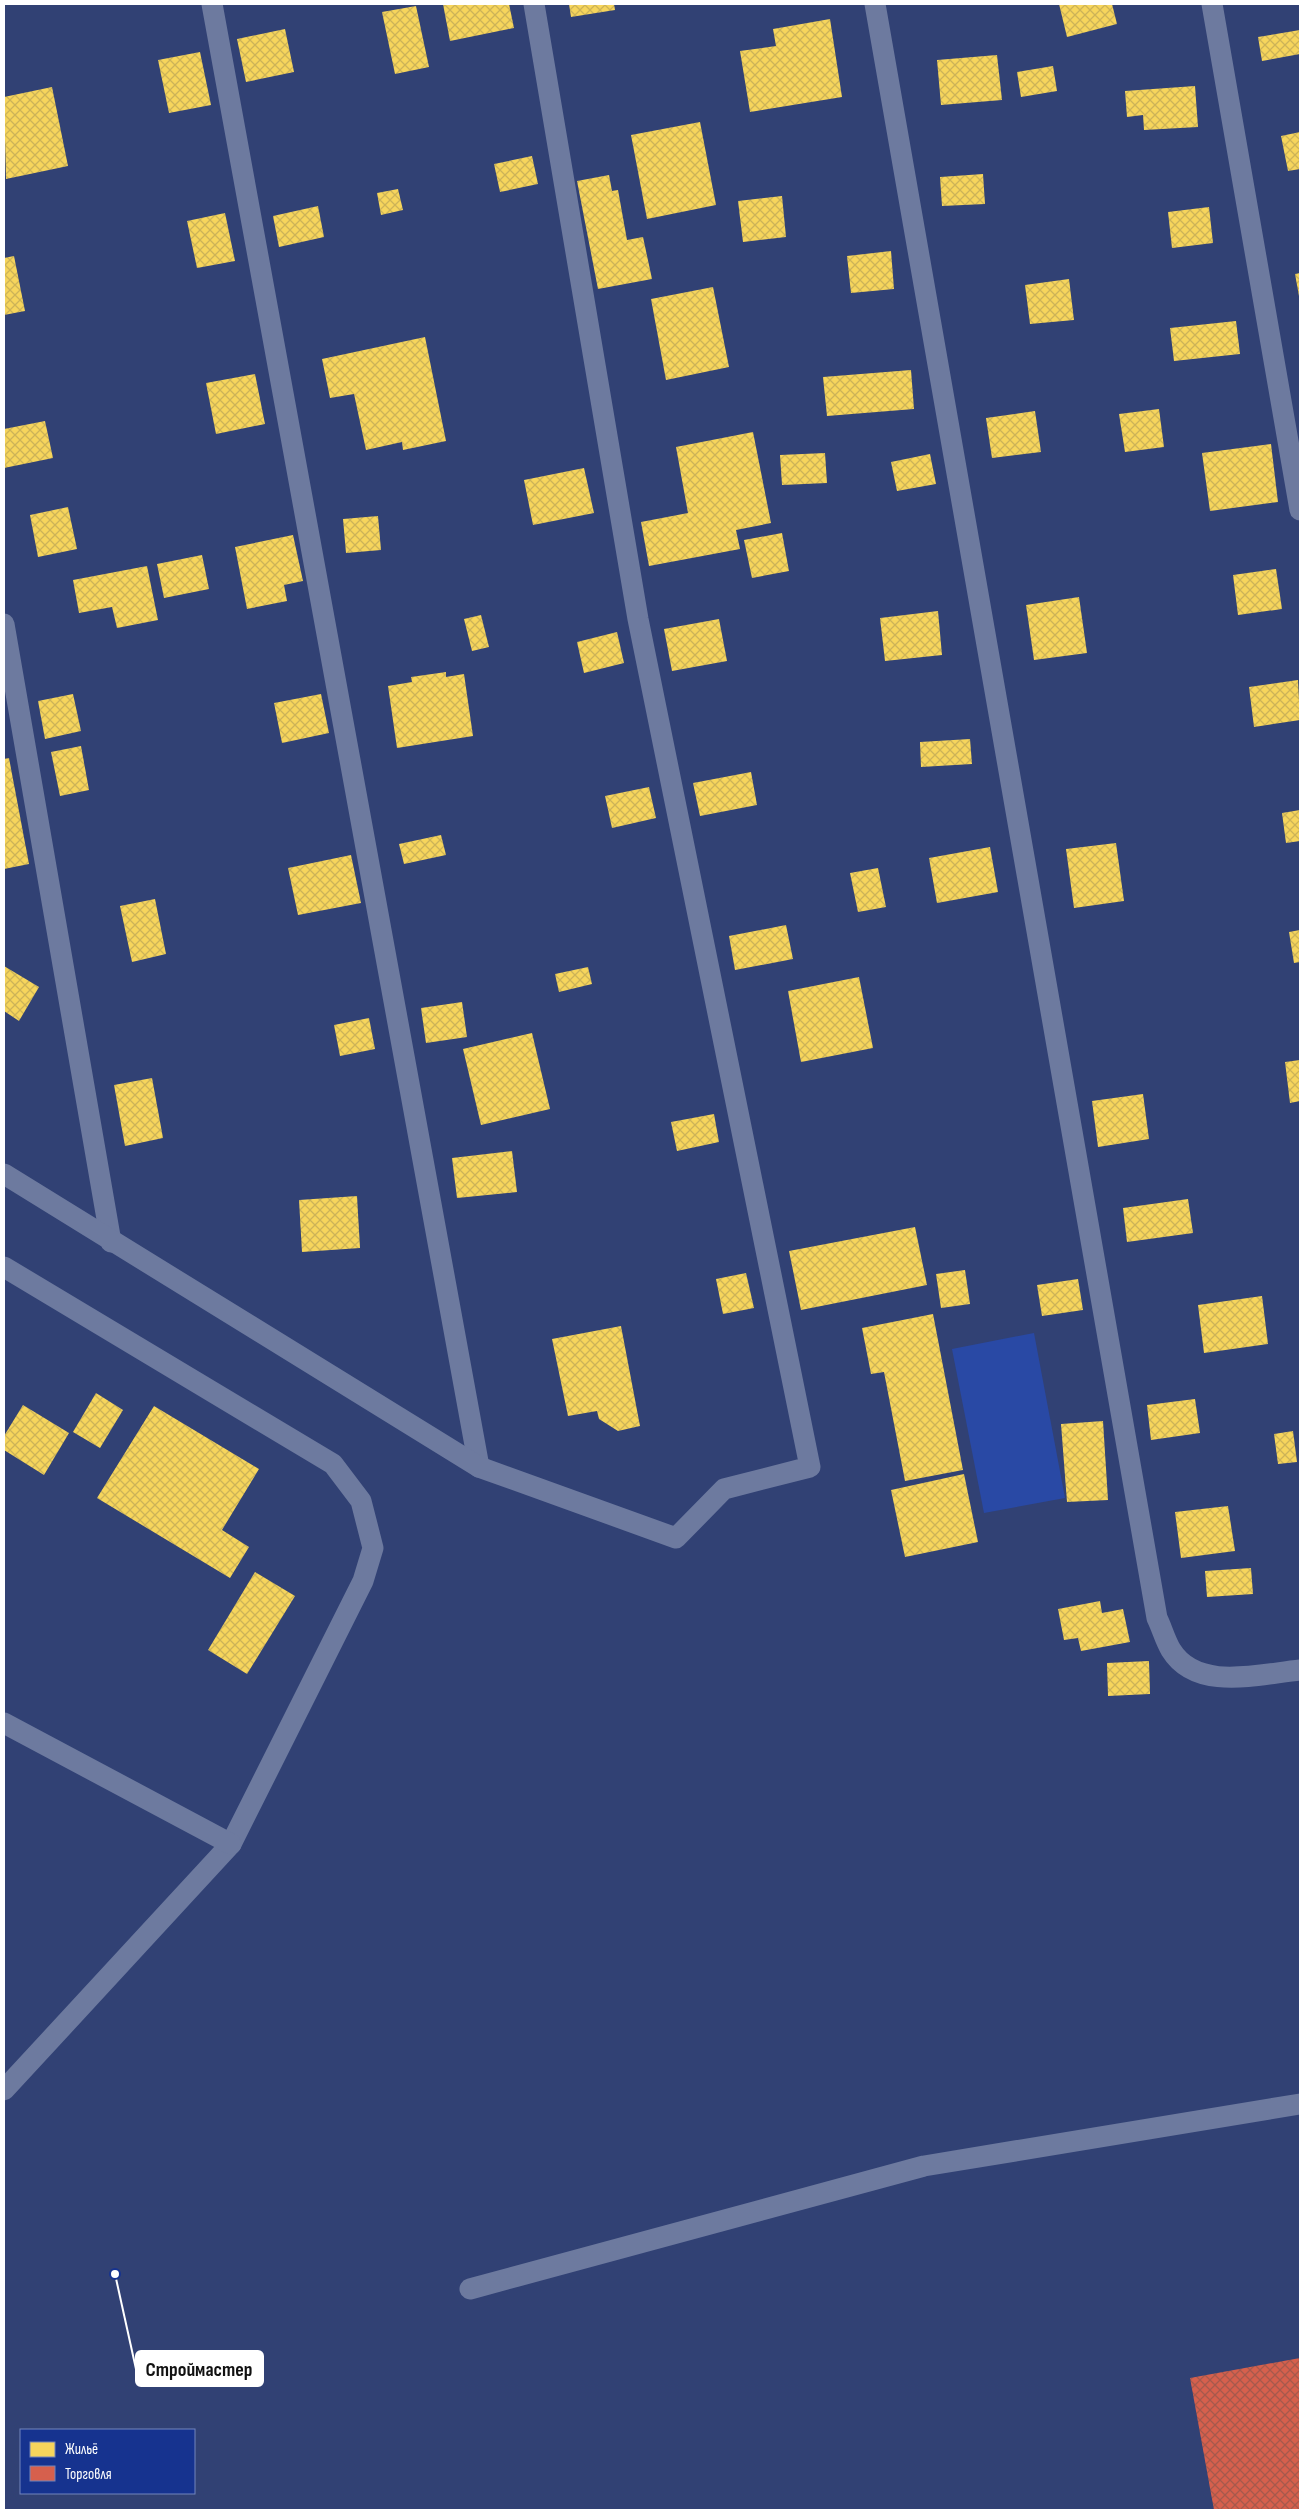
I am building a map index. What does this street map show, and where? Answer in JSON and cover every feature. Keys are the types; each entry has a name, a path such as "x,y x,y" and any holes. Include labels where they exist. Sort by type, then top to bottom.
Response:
{"lane":[{"path":"212,4 479,1467"},
{"path":"4,1174 111,1242 479,1467 676,1538 724,1489 810,1467 638,619 534,4"},
{"path":"875,4 1157,1618 1171,1651 1193,1672 1225,1678 1300,1670"},
{"path":"1212,4 1300,510"},
{"path":"4,624 111,1242"},
{"path":"4,1267 333,1464 361,1501 373,1548 363,1581 231,1844 4,2090"},
{"path":"4,1723 231,1844"},
{"path":"470,2289 924,2166 1300,2104"}],"shaded area":[{"path":"1034,1333 1065,1498 984,1513 952,1349"}],"building: Жильё":[{"path":"443,4 509,4 514,28 450,41"},
{"path":"569,4 614,4 615,10 571,17"},
{"path":"1059,4 1112,4 1117,24 1067,37"},
{"path":"416,6 429,67 395,74 382,12"},
{"path":"830,19 842,97 750,112 740,51 776,46 773,29"},
{"path":"285,29 294,72 246,82 237,39"},
{"path":"1300,30 1300,54 1262,61 1258,37"},
{"path":"200,52 211,105 169,113 158,60"},
{"path":"997,55 1002,100 941,105 937,60"},
{"path":"1053,66 1057,91 1021,97 1017,72"},
{"path":"1195,86 1198,127 1144,130 1143,115 1127,117 1125,91"},
{"path":"52,87 68,166 6,179 4,97"},
{"path":"700,122 716,205 647,219 631,135"},
{"path":"1300,132 1300,169 1288,171 1281,136"},
{"path":"532,156 538,184 500,192 494,164"},
{"path":"983,174 985,204 942,206 940,177"},
{"path":"609,175 612,191 618,190 627,240 643,237 652,279 598,289 577,181"},
{"path":"398,189 403,210 381,215 377,193"},
{"path":"782,196 786,237 743,242 738,201"},
{"path":"318,206 324,237 279,247 273,216"},
{"path":"1209,207 1213,243 1172,248 1168,212"},
{"path":"225,213 235,261 197,268 187,221"},
{"path":"891,251 894,289 851,293 847,256"},
{"path":"14,256 25,311 4,315 4,258"},
{"path":"1300,273 1300,296 1299,296 1295,274"},
{"path":"1069,279 1074,320 1030,324 1025,285"},
{"path":"713,287 729,367 666,380 651,299"},
{"path":"1236,321 1240,354 1174,361 1170,328"},
{"path":"425,337 446,441 403,450 402,442 366,450 354,394 330,398 322,359"},
{"path":"911,370 914,409 827,416 823,377"},
{"path":"255,374 265,424 216,434 206,383"},
{"path":"1159,409 1164,447 1125,452 1119,414"},
{"path":"1035,411 1041,452 992,458 986,418"},
{"path":"45,421 53,458 4,468 4,429"},
{"path":"753,432 771,523 736,530 740,549 649,566 641,522 688,513 676,447"},
{"path":"1271,444 1278,502 1210,511 1202,453"},
{"path":"825,453 827,483 782,485 780,455"},
{"path":"930,454 936,484 897,491 891,462"},
{"path":"584,468 594,513 533,525 524,480"},
{"path":"68,507 77,549 38,557 30,515"},
{"path":"378,516 381,550 346,553 343,519"},
{"path":"782,533 789,571 752,578 744,540"},
{"path":"293,535 303,581 284,585 287,601 247,609 235,547"},
{"path":"202,555 209,589 164,598 157,564"},
{"path":"147,566 158,620 117,628 112,607 79,613 73,580"},
{"path":"1276,569 1282,609 1238,615 1233,575"},
{"path":"1079,597 1087,653 1034,660 1026,605"},
{"path":"938,611 942,655 885,661 880,618"},
{"path":"481,615 489,647 472,651 464,619"},
{"path":"719,619 727,661 672,671 664,629"},
{"path":"617,632 624,663 584,673 577,642"},
{"path":"446,672 446,677 464,674 473,736 397,748 388,686 412,682 411,677"},
{"path":"1298,680 1300,720 1254,727 1249,687"},
{"path":"73,694 81,731 45,739 38,701"},
{"path":"321,694 329,733 282,743 274,703"},
{"path":"970,739 972,764 921,767 920,742"},
{"path":"81,746 89,790 60,796 51,752"},
{"path":"9,758 29,864 4,869 4,759"},
{"path":"751,772 757,805 700,816 693,783"},
{"path":"649,787 656,818 612,828 605,796"},
{"path":"1300,810 1300,841 1286,843 1282,813"},
{"path":"441,835 446,855 404,864 399,844"},
{"path":"1116,843 1124,901 1074,908 1066,849"},
{"path":"990,847 998,892 937,903 929,858"},
{"path":"351,855 361,903 298,915 288,868"},
{"path":"878,868 886,907 858,912 850,873"},
{"path":"155,899 166,954 132,962 120,906"},
{"path":"786,925 793,959 735,970 729,936"},
{"path":"1300,930 1300,962 1294,963 1289,932"},
{"path":"4,966 39,987 19,1021 4,1011"},
{"path":"588,967 592,984 559,992 555,974"},
{"path":"859,977 873,1048 801,1062 788,991"},
{"path":"462,1002 467,1037 426,1043 421,1008"},
{"path":"369,1018 375,1049 340,1056 334,1025"},
{"path":"532,1033 550,1109 481,1125 463,1049"},
{"path":"1300,1060 1300,1101 1290,1103 1285,1062"},
{"path":"152,1078 163,1138 125,1146 114,1085"},
{"path":"1143,1094 1149,1139 1098,1147 1092,1101"},
{"path":"714,1114 719,1142 677,1151 671,1122"},
{"path":"512,1151 517,1192 457,1198 452,1158"},
{"path":"357,1196 360,1248 302,1252 299,1200"},
{"path":"1188,1199 1193,1233 1127,1242 1123,1208"},
{"path":"915,1227 927,1285 801,1310 789,1251"},
{"path":"965,1270 970,1304 941,1308 936,1274"},
{"path":"746,1273 754,1308 723,1314 716,1279"},
{"path":"1078,1279 1083,1310 1042,1316 1037,1285"},
{"path":"1262,1296 1268,1344 1204,1353 1198,1305"},
{"path":"933,1314 963,1470 905,1481 884,1372 871,1374 862,1328"},
{"path":"621,1326 640,1426 618,1431 599,1419 597,1411 568,1416 552,1339"},
{"path":"96,1393 123,1410 100,1448 73,1432"},
{"path":"1195,1399 1200,1433 1151,1440 1147,1405"},
{"path":"23,1405 69,1433 44,1475 4,1450 4,1436"},
{"path":"154,1406 259,1469 222,1530 249,1547 230,1578 97,1498"},
{"path":"1103,1421 1108,1500 1067,1502 1061,1424"},
{"path":"1293,1431 1297,1462 1278,1464 1274,1434"},
{"path":"964,1474 978,1542 905,1557 891,1490"},
{"path":"1228,1506 1235,1551 1181,1558 1175,1512"},
{"path":"1251,1568 1253,1594 1207,1597 1205,1571"},
{"path":"255,1572 295,1596 247,1674 208,1650"},
{"path":"1100,1601 1102,1613 1123,1609 1130,1642 1081,1651 1078,1638 1064,1640 1058,1609"},
{"path":"1149,1661 1150,1694 1108,1696 1107,1663"}],"building: Торговля":[{"path":"1300,2358 1300,2510 1214,2510 1190,2378"}],"place":[{"name":"Строймастер","path":"115,2274"}]}
